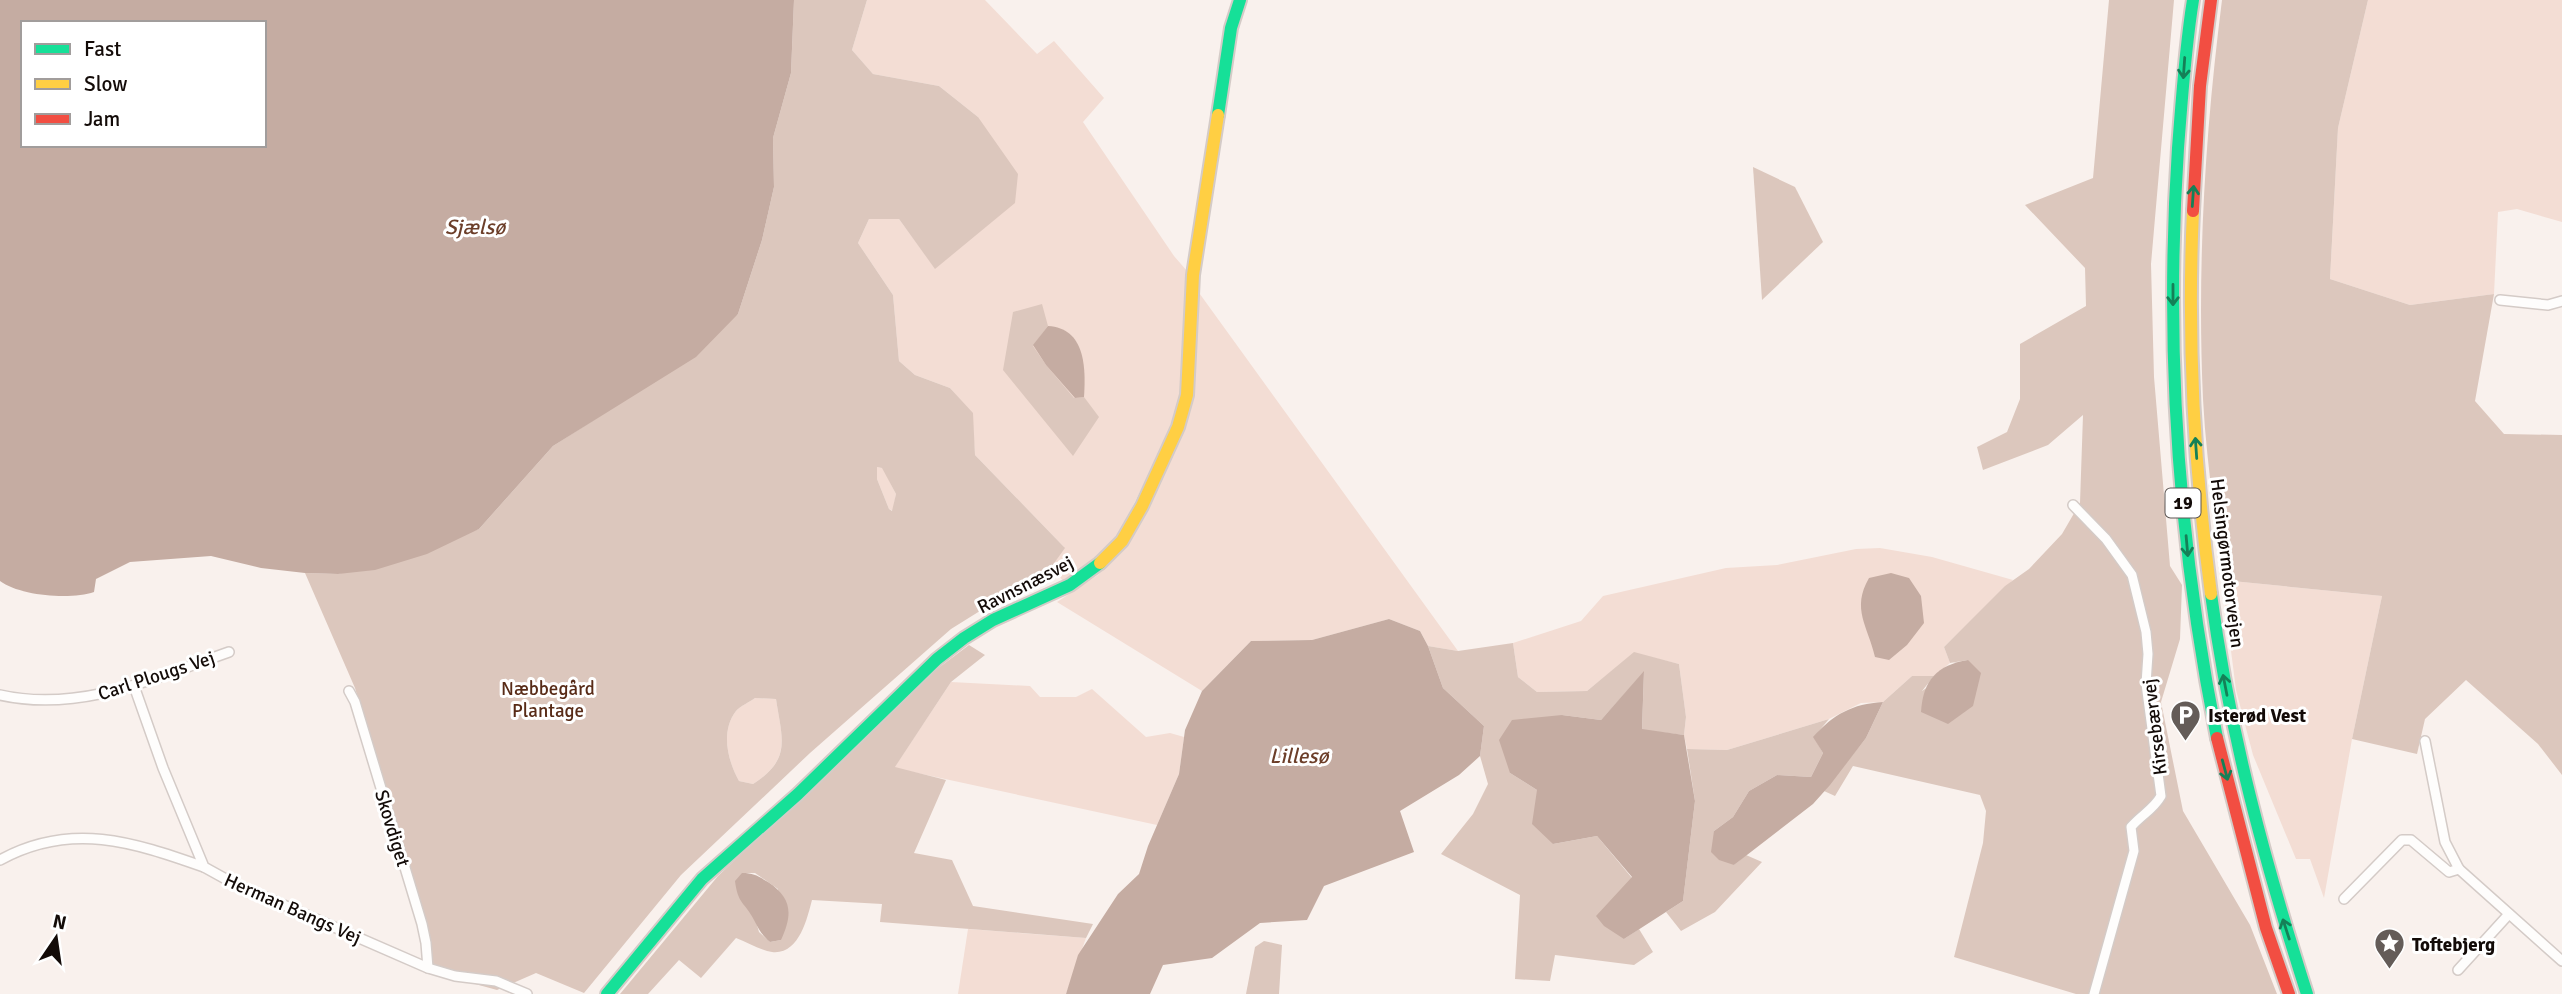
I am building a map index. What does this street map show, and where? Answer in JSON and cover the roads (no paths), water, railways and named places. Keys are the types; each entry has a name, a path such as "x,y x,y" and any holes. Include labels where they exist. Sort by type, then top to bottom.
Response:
{"main road":[{"name":"Ravnsnæsvej","path":"607,994 702,879 798,794 937,659 993,620 1070,585 1097,567 1122,541 1142,506 1178,427 1187,395 1193,275 1231,28 1240,0"},
{"name":"Helsingørmotorvejen","path":"2193,0 2185,51 2173,226 2174,397 2189,569 2216,736 2266,928 2289,994"},
{"name":"Helsingørmotorvejen","path":"2211,0 2202,52 2191,226 2191,366 2199,491 2220,655 2241,765 2280,912 2307,994"}],"street":[{"path":"2500,300 2548,305 2562,301"},
{"name":"Kirsebærvej","path":"2073,505 2106,539 2132,575 2146,632 2146,684 2161,796 2153,810 2142,814 2130,827 2134,851 2094,994"},
{"name":"Carl Plougs Vej","path":"0,695 24,701 76,699 134,686 229,652"},
{"name":"Herman Bangs Vej","path":"134,686 163,768 204,867 233,883 428,968 455,976 496,981 527,994"},
{"name":"Skovdiget","path":"349,691 355,702 422,924 428,968"},
{"path":"2425,741 2445,842 2459,869 2562,961"},
{"path":"0,860 40,842 63,838 93,838 147,847 204,867"},
{"path":"2344,899 2402,840 2412,840 2449,872 2459,869"},
{"path":"2458,970 2509,914"}],"water":[{"name":"Sjælsø","path":"0,0 794,0 791,73 773,138 774,187 762,240 738,314 696,357 553,446 479,529 427,554 375,570 338,574 305,573 261,568 211,556 130,562 96,579 94,592 72,596 32,593 0,581"},
{"path":"1048,326 1060,328 1076,341 1083,362 1084,397 1075,398 1046,365 1033,345"},
{"path":"1891,573 1909,578 1921,596 1924,623 1907,645 1889,660 1875,657 1863,618 1861,599 1869,578"},
{"name":"Lillesø","path":"1389,619 1420,631 1443,688 1484,726 1480,756 1459,775 1400,811 1414,852 1324,886 1307,920 1260,923 1212,958 1163,965 1150,994 1066,994 1078,955 1118,894 1139,874 1179,774 1185,730 1202,691 1251,641 1312,640"},
{"path":"1968,660 1981,673 1973,706 1948,724 1921,712 1925,691 1934,676 1948,666"},
{"path":"1644,671 1642,729 1684,735 1695,801 1683,901 1624,939 1604,926 1596,916 1632,877 1597,836 1553,844 1532,824 1537,790 1510,773 1499,740 1512,720 1562,715 1601,720"},
{"path":"1883,702 1866,738 1813,804 1734,865 1719,860 1711,852 1714,831 1733,817 1749,791 1777,775 1811,777 1823,753 1813,737 1828,722 1853,708"},
{"path":"742,873 756,875 782,894 788,914 781,940 770,942 767,939 740,899 735,881"}],"place":[{"name":"Isterød Vest","path":"2185,742"},
{"name":"Toftebjerg","path":"2389,971"}],"park label":[{"name":"Næbbegård Plantage","path":"548,699"}]}
